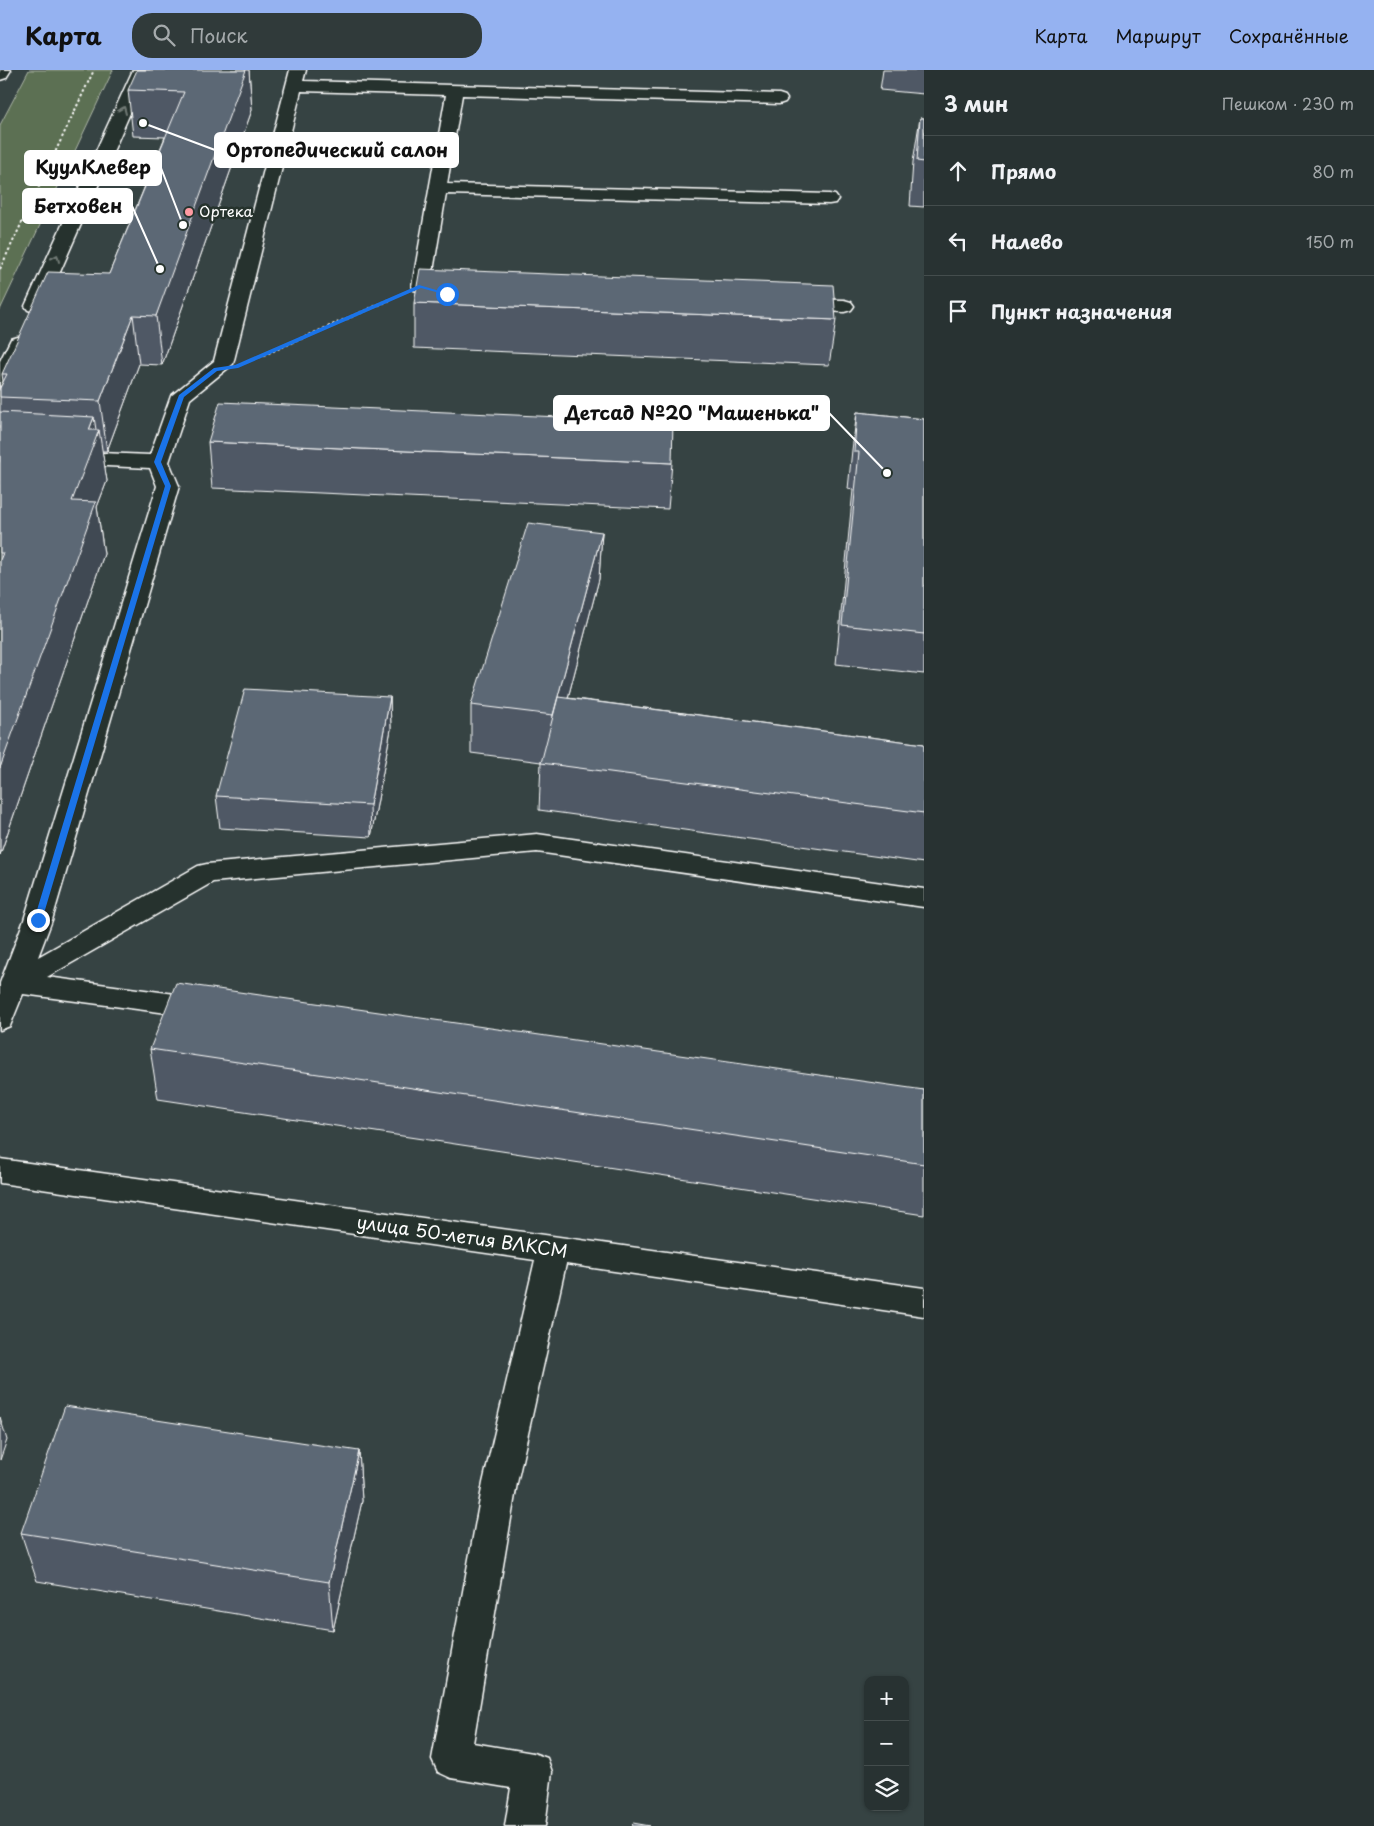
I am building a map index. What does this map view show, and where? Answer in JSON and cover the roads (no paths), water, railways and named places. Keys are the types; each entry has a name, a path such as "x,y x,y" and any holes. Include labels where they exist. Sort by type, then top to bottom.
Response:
{"main road":[{"path":"0,75 3,70"},
{"path":"0,383 141,70"},
{"path":"0,1019 38,920 168,486 158,462 181,396 222,364 296,78 455,90 779,98"},
{"path":"455,90 420,286 447,294 457,294"},
{"path":"438,189 829,199"},
{"path":"784,304 844,306"},
{"path":"0,455 158,462"},
{"path":"14,983 206,873 537,843 924,898"},
{"path":"14,983 231,1011"},
{"name":"улица 50-летия ВЛКСМ","path":"0,1171 924,1302"},
{"path":"525,1826 533,1772 451,1759 500,1483 554,1250"}],"place":[{"name":"Ортопедический салон","path":"143,123"},
{"name":"Ортека","path":"189,212"},
{"name":"КуулКлевер","path":"183,225"},
{"name":"Бетховен","path":"160,269"},
{"name":"Детсад №20 \"Машенька\"","path":"887,473"}]}
